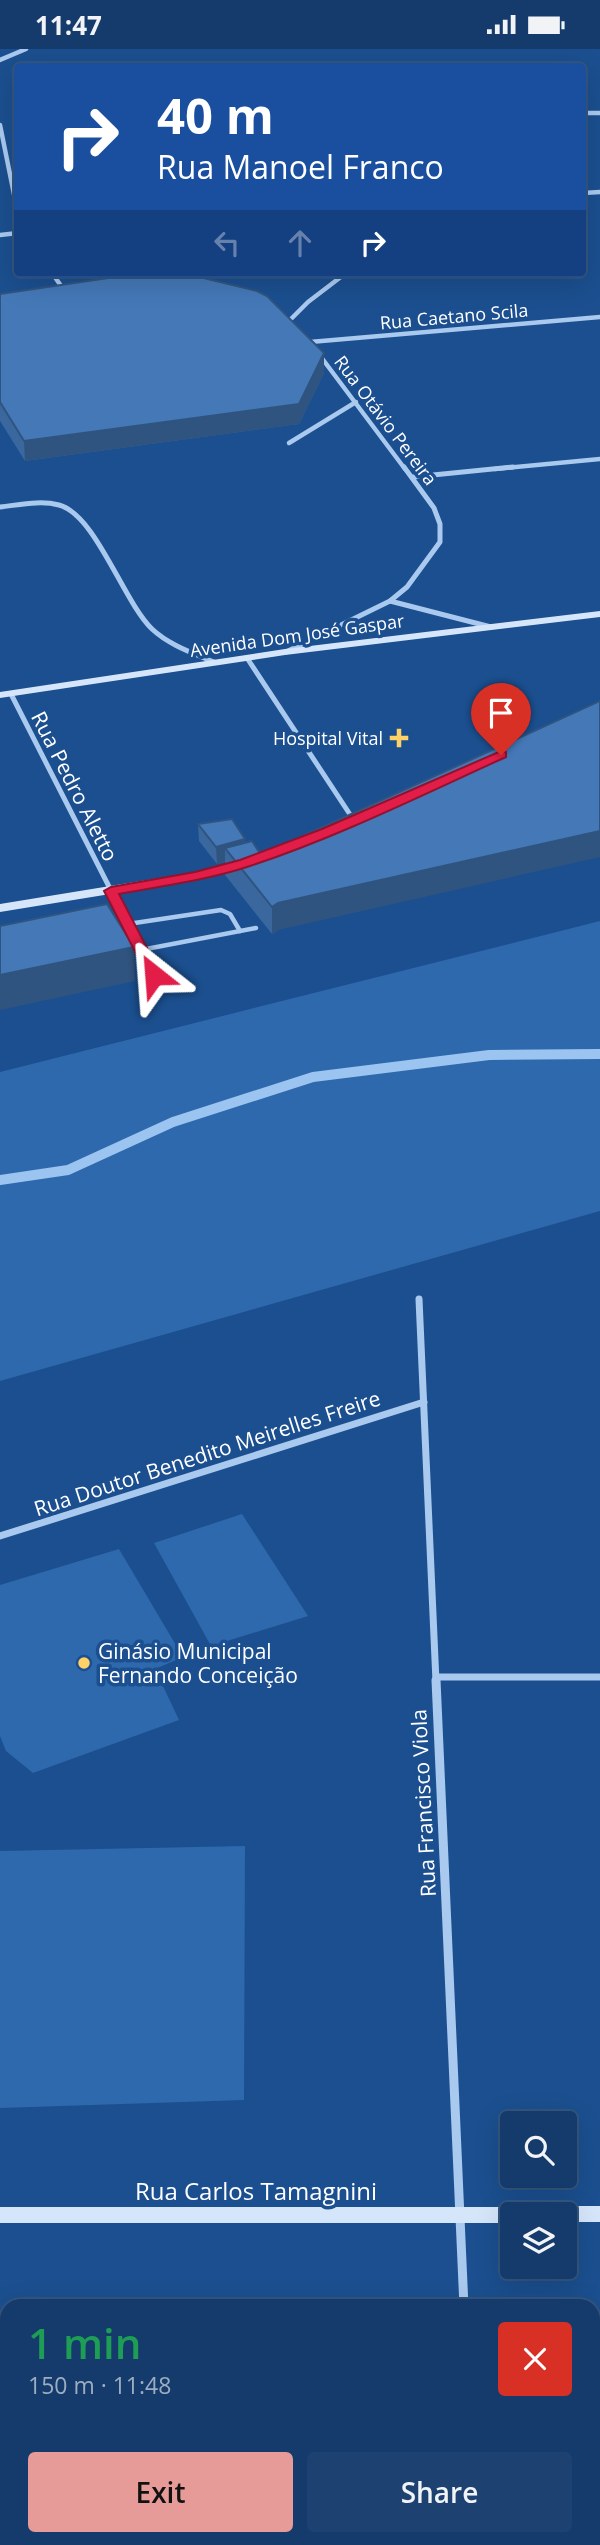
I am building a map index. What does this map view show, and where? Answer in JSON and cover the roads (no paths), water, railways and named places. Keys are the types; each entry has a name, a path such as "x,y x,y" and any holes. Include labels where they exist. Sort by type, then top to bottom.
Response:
{"street":[{"path":"0,60 26,49"},
{"path":"0,125 14,194"},
{"path":"54,299 68,297 55,277"},
{"path":"289,321 308,302 341,277"},
{"path":"281,316 296,328"},
{"name":"Rua Caetano Scila","path":"310,342 600,317"},
{"name":"Rua Otávio Pereira","path":"285,652 390,601 407,587 440,542 440,524 413,477 303,335"},
{"path":"289,443 356,403"},
{"path":"413,477 600,459"},
{"path":"0,507 39,503 63,506 85,523 120,587 152,630 214,662"},
{"path":"390,601 492,627"},
{"name":"Avenida Dom José Gaspar","path":"5,695 247,657 600,614"},
{"path":"247,657 349,821 366,814"},
{"name":"Rua Pedro Aletto","path":"5,695 154,975"},
{"path":"0,908 197,876 256,859"},
{"name":"Rua Francisco Viola","path":"419,1299 464,2299"},
{"name":"Rua Doutor Benedito Meirelles Freire","path":"0,1536 424,1402"},
{"path":"437,1678 600,1677"},
{"name":"Rua Carlos Tamagnini","path":"0,2215 500,2214"},
{"path":"577,2214 600,2214"}],"lane":[{"path":"128,924 221,910 230,914 240,932"},
{"path":"141,950 256,928"}],"waterway":[{"path":"0,1180 68,1170 173,1122 313,1077 489,1055 600,1054"}],"place":[{"name":"Hospital Vital","path":"399,738"},
{"name":"Ginásio Municipal Fernando Conceição","path":"84,1663"}]}
